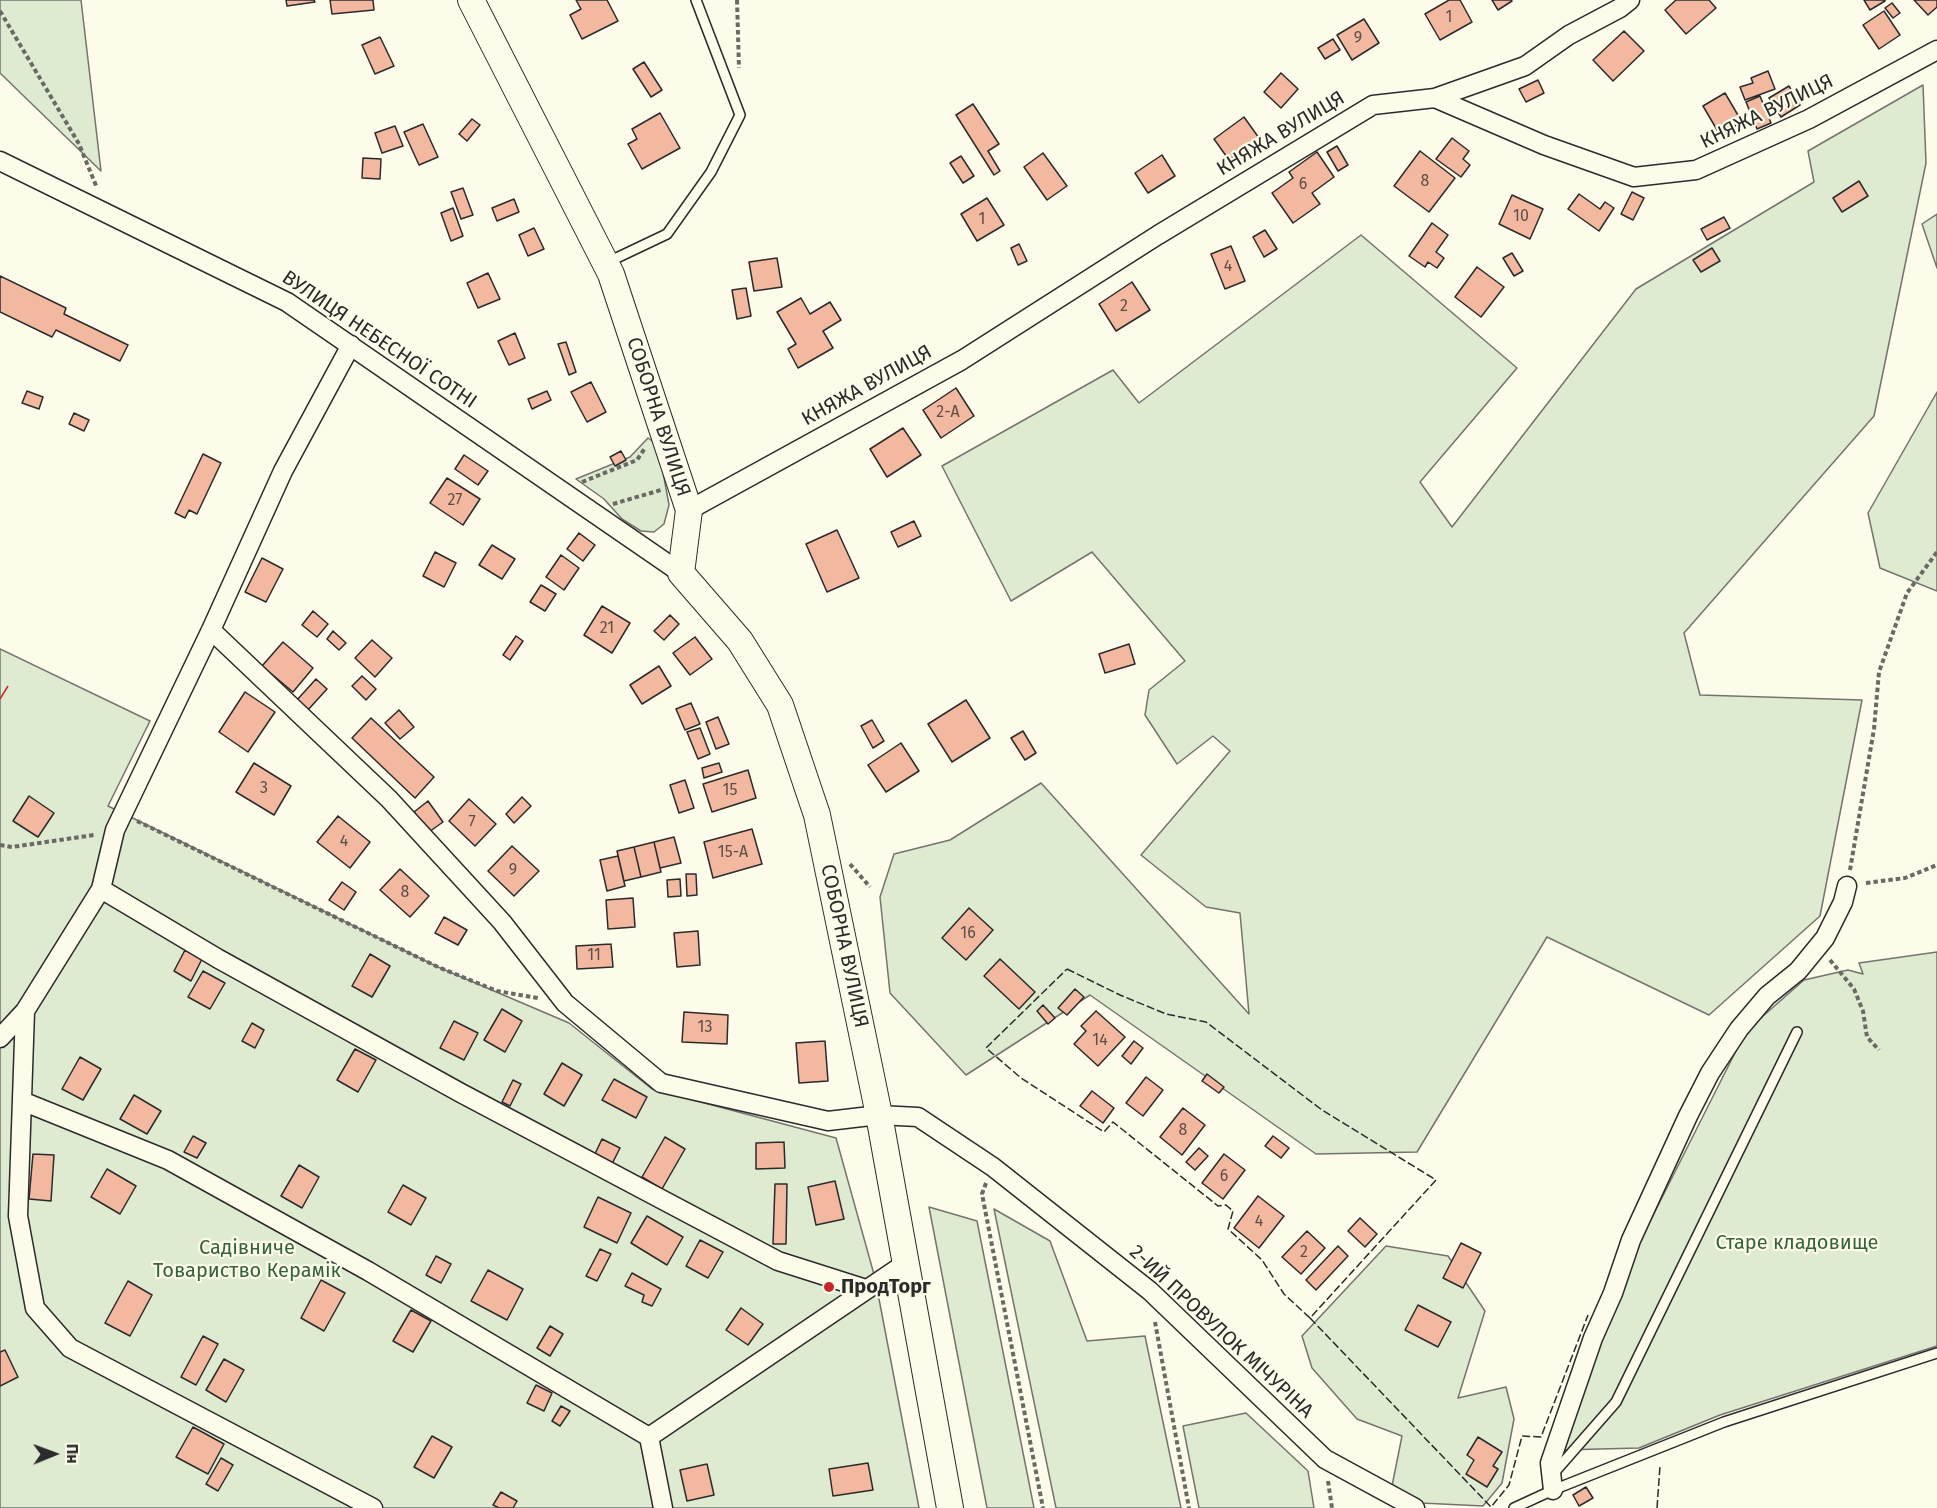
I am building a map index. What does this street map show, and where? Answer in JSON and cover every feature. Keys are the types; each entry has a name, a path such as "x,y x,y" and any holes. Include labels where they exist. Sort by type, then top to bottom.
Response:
{"main road":[{"name":"СОБОРНА ВУЛИЦЯ","path":"471,0 606,263 688,510 681,573 740,641 780,705 819,823 879,1115 950,1508"}],"street":[{"path":"1435,98 1525,66 1569,35 1620,8 1630,0"},
{"name":"КНЯЖА ВУЛИЦЯ","path":"688,510 962,360 1158,235 1373,105 1435,98 1544,145 1634,177 1696,170 1809,119 1937,50"},
{"name":"ВУЛИЦЯ НЕБЕСНОЇ СОТНІ","path":"0,161 287,302 681,573"},
{"path":"0,1038 25,1011 101,888 119,822 212,630 283,471 351,345"},
{"path":"212,630 389,800 502,922 565,1003 662,1083 828,1120 879,1115"},
{"path":"1552,1482 1550,1463 1593,1338 1613,1293 1631,1240 1688,1116 1710,1073 1738,1029 1767,996 1798,971 1820,944 1843,902 1847,886"},
{"path":"101,888 217,958 461,1093 778,1261 866,1289"},
{"path":"25,1011 18,1216 35,1308 70,1348 373,1508"},
{"path":"22,1101 168,1160 368,1271 649,1437 663,1508"},
{"name":"2-ИЙ ПРОВУЛОК МІЧУРІНА","path":"879,1115 918,1117 993,1167 1150,1291 1325,1459 1416,1508"},
{"path":"649,1437 906,1263"}],"lane":[{"path":"606,263 667,234 711,172 740,115 696,0"},
{"path":"1552,1482 1616,1402 1797,1032"},
{"path":"1514,1508 1552,1482 1724,1422 1937,1353"}],"path":[{"path":"736,0 739,69"},
{"path":"0,11 56,109 79,144 107,214"},
{"path":"576,484 637,460 661,425"},
{"path":"607,505 657,493 677,479"},
{"path":"1937,552 1907,593 1879,672 1874,729 1847,886 1905,878 1937,865"},
{"path":"0,845 12,847 71,840 119,822 438,967 497,990 565,1003"},
{"path":"1820,944 1834,968 1854,989 1863,1011 1867,1037 1879,1050"},
{"path":"993,1167 982,1194 1044,1508"},
{"path":"1150,1291 1189,1508"}],"green space":[{"path":"0,0 81,0 101,171 0,73"},
{"path":"1923,85 1926,163 1874,416 1684,633 1700,695 1862,700 1820,916 1709,1015 1547,937 1417,1152 1316,1154 1090,995 966,1075 890,993 880,897 894,854 950,840 1041,783 1249,1014 1240,913 1206,907 1141,855 1230,751 1213,736 1177,764 1145,715 1149,690 1185,661 1092,552 1011,601 942,466 1113,370 1139,403 1361,235 1517,368 1420,482 1452,527 1636,289 1814,182 1808,151"},
{"path":"1937,214 1937,268 1922,224"},
{"path":"1937,392 1937,591 1880,568 1868,513"},
{"path":"648,438 658,445 669,505 664,524 654,532 641,531 622,519 604,499 576,479 630,457"},
{"name":"Садівниче Товариство Керамік","path":"0,649 150,721 108,806 438,967 569,1023 652,1089 836,1138 875,1278 919,1508 0,1508"},
{"name":"Старе кладовище","path":"1937,952 1937,1346 1720,1415 1639,1448 1561,1450 1632,1257 1746,1031 1804,980 1848,970 1863,974 1859,963"},
{"path":"929,1207 977,1221 1034,1508 987,1508"},
{"path":"994,1209 1050,1241 1087,1341 1145,1336 1181,1508 1056,1508"},
{"path":"1386,1246 1448,1256 1485,1311 1458,1398 1506,1387 1514,1419 1502,1483 1483,1506 1421,1503 1392,1486 1402,1436 1357,1419 1312,1368 1302,1336"},
{"path":"1246,1413 1308,1471 1314,1508 1199,1508 1183,1426"}],"building":[{"path":"286,0 314,0 315,2 287,6"},
{"path":"330,0 373,0 374,10 332,14"},
{"path":"576,0 607,0 618,21 582,39 570,15 581,9"},
{"path":"1449,0 1460,0 1472,22 1440,40 1425,14"},
{"path":"1492,0 1511,0 1512,1 1498,10"},
{"path":"1676,0 1709,0 1716,8 1686,34 1665,10"},
{"path":"1864,0 1885,0 1885,1 1870,10"},
{"path":"1914,0 1937,0 1937,7 1928,15"},
{"path":"1892,3 1900,13 1893,18 1885,8"},
{"path":"1884,11 1900,35 1879,49 1863,25"},
{"path":"1364,19 1379,43 1352,60 1337,35"},
{"path":"1624,31 1644,51 1613,81 1593,60"},
{"path":"380,37 394,66 375,74 362,45"},
{"path":"1333,39 1340,50 1325,59 1318,48"},
{"path":"644,62 662,90 651,97 633,69"},
{"path":"1768,71 1775,89 1745,100 1740,87 1753,83 1751,78"},
{"path":"1281,73 1298,89 1281,108 1264,92"},
{"path":"1538,80 1544,93 1526,102 1519,89"},
{"path":"1789,86 1800,105 1781,117 1769,98"},
{"path":"1725,93 1742,122 1720,135 1703,106"},
{"path":"1760,96 1771,123 1757,129 1746,102"},
{"path":"973,104 999,144 988,151 1000,171 994,175 956,115"},
{"path":"660,113 680,148 642,169 628,144 637,139 632,129"},
{"path":"1244,117 1259,138 1229,160 1214,139"},
{"path":"472,119 480,125 467,141 459,134"},
{"path":"423,124 438,157 419,165 404,132"},
{"path":"395,126 403,146 382,153 375,133"},
{"path":"1452,138 1469,151 1463,159 1470,165 1461,177 1436,159"},
{"path":"1337,146 1348,165 1338,171 1327,152"},
{"path":"1420,151 1455,178 1429,212 1394,186"},
{"path":"1317,152 1334,177 1312,193 1320,204 1293,223 1272,193 1293,178 1289,172"},
{"path":"1043,153 1067,186 1047,200 1024,167"},
{"path":"1162,155 1175,176 1148,193 1135,173"},
{"path":"961,156 974,176 963,183 950,163"},
{"path":"363,158 381,159 380,179 362,178"},
{"path":"1859,181 1868,196 1842,212 1833,198"},
{"path":"463,188 473,215 461,219 451,192"},
{"path":"1632,192 1644,198 1633,220 1621,214"},
{"path":"1579,194 1600,209 1605,202 1614,208 1599,231 1568,209"},
{"path":"1512,195 1543,209 1530,239 1499,224"},
{"path":"987,198 1004,225 977,241 961,214"},
{"path":"514,199 519,212 497,221 492,208"},
{"path":"453,208 463,236 451,241 441,213"},
{"path":"1724,217 1730,228 1707,240 1701,229"},
{"path":"1432,223 1448,235 1436,252 1444,258 1437,268 1428,262 1425,267 1409,256"},
{"path":"534,228 544,249 528,256 519,235"},
{"path":"1265,230 1277,249 1264,257 1253,237"},
{"path":"1019,244 1027,261 1018,265 1011,248"},
{"path":"1231,246 1245,281 1225,289 1211,254"},
{"path":"1712,248 1720,261 1701,272 1693,260"},
{"path":"1512,253 1523,271 1514,276 1503,258"},
{"path":"777,258 782,287 754,291 749,262"},
{"path":"1477,267 1504,287 1481,317 1455,297"},
{"path":"488,273 500,299 478,308 467,283"},
{"path":"0,276 66,308 64,314 128,345 120,361 56,330 52,337 0,312"},
{"path":"1132,282 1150,310 1116,331 1099,304"},
{"path":"746,288 751,316 737,319 732,290"},
{"path":"801,298 810,314 830,302 841,320 823,331 833,348 798,368 788,349 796,344 777,312"},
{"path":"515,333 525,358 509,365 498,341"},
{"path":"566,342 576,372 569,375 558,344"},
{"path":"591,382 606,412 587,422 571,392"},
{"path":"956,388 974,416 941,438 923,410"},
{"path":"27,391 43,397 39,409 22,403"},
{"path":"547,391 551,400 532,409 528,399"},
{"path":"74,413 89,420 84,431 69,424"},
{"path":"903,428 921,455 887,477 870,449"},
{"path":"621,451 626,460 615,466 610,457"},
{"path":"203,454 221,463 197,514 189,510 185,518 175,513"},
{"path":"464,455 488,471 478,485 455,469"},
{"path":"447,478 480,499 463,525 430,503"},
{"path":"914,521 921,536 898,547 891,532"},
{"path":"837,530 859,578 827,592 806,544"},
{"path":"579,533 595,545 583,561 567,549"},
{"path":"492,545 515,559 502,579 479,565"},
{"path":"435,552 456,563 444,587 423,576"},
{"path":"561,555 579,568 564,590 546,577"},
{"path":"262,558 283,569 266,602 245,592"},
{"path":"541,585 556,594 545,611 530,602"},
{"path":"602,606 630,623 612,653 584,635"},
{"path":"313,611 328,624 317,637 302,625"},
{"path":"670,615 679,624 664,640 654,631"},
{"path":"333,631 346,643 339,650 327,639"},
{"path":"516,636 523,641 510,660 503,655"},
{"path":"695,637 712,659 690,675 673,653"},
{"path":"372,640 392,658 375,677 355,658"},
{"path":"283,642 313,668 293,692 262,666"},
{"path":"1129,644 1135,664 1105,673 1099,654"},
{"path":"659,666 671,686 642,704 630,685"},
{"path":"362,676 376,689 366,700 352,686"},
{"path":"316,679 327,689 307,711 296,701"},
{"path":"245,692 275,712 248,752 219,732"},
{"path":"966,700 990,738 952,762 928,724"},
{"path":"691,703 700,724 685,730 676,709"},
{"path":"399,710 414,727 400,739 385,723"},
{"path":"718,717 729,744 716,749 706,722"},
{"path":"371,718 434,777 415,798 352,738"},
{"path":"872,720 884,741 873,748 861,726"},
{"path":"700,728 710,754 698,759 687,732"},
{"path":"1023,731 1036,753 1025,760 1011,738"},
{"path":"901,743 919,771 886,792 868,765"},
{"path":"254,763 291,786 274,815 236,792"},
{"path":"719,763 722,772 704,778 702,768"},
{"path":"748,770 756,798 712,812 703,784"},
{"path":"685,780 694,808 679,813 670,785"},
{"path":"29,796 54,813 38,837 13,821"},
{"path":"522,797 531,806 514,823 506,814"},
{"path":"469,799 496,824 475,846 449,821"},
{"path":"428,801 443,822 429,832 414,812"},
{"path":"338,816 370,842 350,868 317,842"},
{"path":"752,829 762,864 713,878 704,842"},
{"path":"674,837 681,863 660,868 654,842"},
{"path":"654,842 661,872 641,877 634,847"},
{"path":"512,846 539,871 514,896 488,871"},
{"path":"634,847 641,877 624,881 617,851"},
{"path":"618,856 625,886 607,891 600,860"},
{"path":"400,869 429,896 410,917 380,890"},
{"path":"686,874 696,874 697,895 687,896"},
{"path":"680,879 681,896 668,897 667,880"},
{"path":"342,882 356,892 344,910 329,900"},
{"path":"633,898 635,927 608,929 606,900"},
{"path":"969,908 993,930 966,960 942,938"},
{"path":"444,917 467,930 458,945 435,933"},
{"path":"698,931 700,965 677,967 674,933"},
{"path":"611,944 613,967 577,969 576,946"},
{"path":"185,950 202,959 191,981 174,971"},
{"path":"370,954 390,966 372,997 352,986"},
{"path":"1000,959 1035,992 1019,1009 984,976"},
{"path":"203,971 225,983 210,1009 188,997"},
{"path":"1075,989 1084,997 1067,1015 1058,1008"},
{"path":"1043,1005 1055,1018 1048,1024 1037,1011"},
{"path":"502,1009 522,1021 505,1052 484,1040"},
{"path":"1096,1011 1125,1037 1098,1066 1074,1044 1086,1031 1081,1026"},
{"path":"684,1012 728,1015 727,1044 682,1042"},
{"path":"454,1021 478,1033 464,1060 440,1048"},
{"path":"252,1023 264,1030 255,1048 242,1041"},
{"path":"825,1041 828,1081 799,1083 796,1043"},
{"path":"1134,1041 1143,1048 1131,1064 1122,1056"},
{"path":"355,1049 376,1060 358,1092 337,1080"},
{"path":"80,1057 101,1069 83,1100 62,1089"},
{"path":"562,1063 582,1075 564,1106 544,1094"},
{"path":"1207,1074 1224,1087 1219,1093 1202,1081"},
{"path":"1146,1077 1163,1090 1143,1116 1126,1103"},
{"path":"614,1079 647,1097 636,1118 602,1100"},
{"path":"513,1080 521,1084 510,1106 502,1102"},
{"path":"1092,1091 1114,1108 1103,1123 1080,1106"},
{"path":"134,1095 161,1111 147,1134 120,1119"},
{"path":"1183,1108 1205,1125 1182,1155 1160,1137"},
{"path":"193,1136 206,1143 197,1158 184,1152"},
{"path":"1273,1136 1289,1148 1281,1158 1265,1146"},
{"path":"665,1137 685,1149 662,1189 642,1177"},
{"path":"602,1139 620,1148 612,1164 594,1156"},
{"path":"784,1142 785,1168 756,1169 756,1143"},
{"path":"1199,1148 1208,1156 1195,1170 1186,1162"},
{"path":"33,1154 54,1155 51,1201 29,1199"},
{"path":"1224,1154 1245,1170 1223,1199 1202,1183"},
{"path":"299,1165 319,1177 302,1208 281,1196"},
{"path":"107,1169 136,1186 120,1214 91,1197"},
{"path":"835,1181 844,1219 816,1225 808,1187"},
{"path":"775,1184 787,1184 786,1244 773,1244"},
{"path":"403,1185 426,1198 411,1225 388,1212"},
{"path":"1258,1196 1284,1216 1259,1248 1234,1228"},
{"path":"598,1197 631,1213 617,1243 584,1227"},
{"path":"647,1216 683,1237 667,1265 631,1243"},
{"path":"1360,1218 1377,1234 1365,1247 1348,1231"},
{"path":"1307,1231 1325,1248 1301,1274 1282,1257"},
{"path":"700,1240 723,1252 708,1278 686,1266"},
{"path":"1461,1243 1481,1253 1463,1288 1443,1278"},
{"path":"1338,1246 1348,1256 1316,1290 1306,1280"},
{"path":"600,1249 611,1254 597,1281 586,1276"},
{"path":"436,1256 451,1264 441,1283 426,1275"},
{"path":"488,1270 523,1289 507,1320 471,1301"},
{"path":"632,1273 661,1289 652,1306 642,1302 644,1295 625,1286"},
{"path":"321,1280 345,1293 324,1331 301,1318"},
{"path":"128,1281 152,1295 130,1336 105,1323"},
{"path":"1418,1305 1451,1322 1438,1347 1405,1330"},
{"path":"741,1308 763,1324 748,1345 726,1330"},
{"path":"411,1310 431,1321 413,1352 393,1341"},
{"path":"550,1326 563,1334 550,1356 537,1348"},
{"path":"203,1336 218,1344 196,1385 181,1377"},
{"path":"5,1350 18,1377 0,1386 0,1352"},
{"path":"224,1359 244,1370 226,1402 206,1390"},
{"path":"536,1385 552,1393 544,1411 527,1403"},
{"path":"561,1406 570,1411 560,1426 552,1421"},
{"path":"193,1427 224,1444 208,1474 176,1457"},
{"path":"432,1436 452,1447 434,1478 414,1467"},
{"path":"1478,1437 1502,1452 1493,1466 1498,1469 1487,1487 1466,1474 1474,1460 1467,1455"},
{"path":"221,1458 233,1465 218,1491 206,1484"},
{"path":"868,1463 873,1490 833,1496 829,1469"},
{"path":"707,1464 714,1495 687,1501 680,1470"},
{"path":"1586,1487 1593,1498 1579,1506 1573,1495"},
{"path":"501,1492 517,1501 513,1508 499,1508 493,1505"}],"fence":[{"path":"1067,969 1166,1014 1206,1022 1322,1110 1436,1180 1310,1318 1284,1294 1262,1260 1228,1229 1233,1211 1226,1205 1218,1206 1113,1122 1104,1132 1021,1078 986,1048 1067,969"},
{"path":"1310,1318 1491,1507 1509,1485 1522,1436 1541,1437 1588,1315"},
{"path":"1657,1508 1660,1466"}],"power":[{"path":"0,699 8,686"}],"place":[{"name":"ПродТорг","path":"829,1287"}]}
